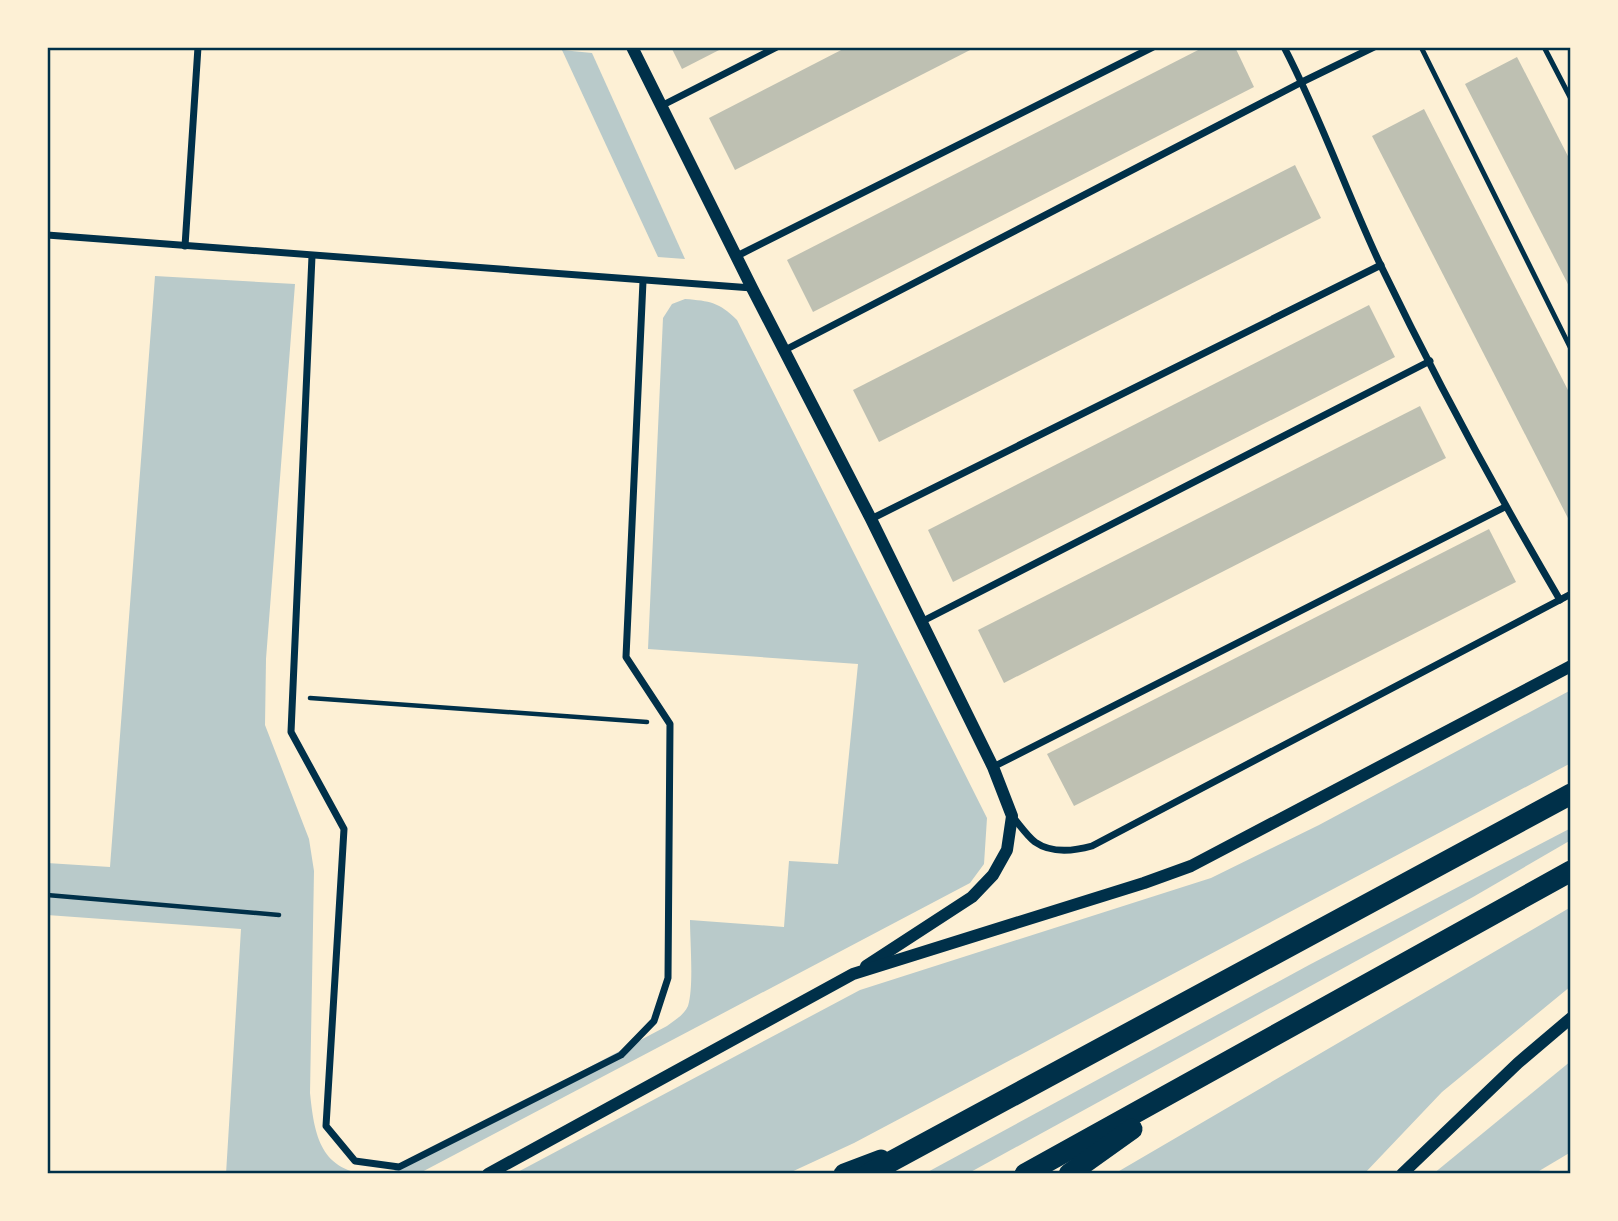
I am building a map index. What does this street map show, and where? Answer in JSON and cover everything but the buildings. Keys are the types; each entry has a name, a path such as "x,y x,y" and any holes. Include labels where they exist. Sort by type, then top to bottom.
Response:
{"highway":[{"path":"868,1174 1571,794"},
{"path":"1025,1174 1571,871"},
{"path":"1069,1174 1208,1074"},
{"path":"844,1174 919,1146"}],"street":[{"path":"186,246 198,47"},
{"path":"632,47 871,519 993,767 1012,816 1035,842 1052,849 1075,851 1091,846 1571,594"},
{"path":"663,105 777,47"},
{"path":"737,256 1153,47"},
{"path":"1284,47 1302,82 1381,265 1505,507 1560,600"},
{"path":"785,350 1374,47"},
{"path":"47,235 752,288"},
{"path":"312,256 291,732 344,829 326,1126 355,1161 399,1167 621,1055 654,1021 668,978 670,724 626,657 643,281"},
{"path":"871,519 1381,265"},
{"path":"921,622 1430,361"},
{"path":"993,767 1505,507"},
{"path":"853,974 1191,866 1571,666"},
{"path":"488,1174 853,974 972,897 993,875 1007,850 1012,816"},
{"path":"1402,1174 1518,1063 1571,1018"}],"lane":[{"path":"1421,47 1571,349"},
{"path":"1544,47 1571,99"}],"path":[{"path":"292,696 670,724"},
{"path":"47,895 279,915"}],"shaded area":[{"path":"562,50 592,53 685,259 658,257"},
{"path":"155,276 295,284 266,659 265,725 309,839 314,871 310,1093 314,1121 322,1146 329,1157 351,1171 367,1174 226,1174 241,929 47,915 47,863 110,867"},
{"path":"685,299 714,304 725,309 737,320 987,818 984,864 970,883 418,1174 388,1174 667,1026 679,1017 688,1006 690,998 690,920 784,927 789,861 838,864 858,664 648,649 663,318 672,304"},
{"path":"1571,690 1571,763 854,1143 787,1174 514,1174 860,990 1211,878 1319,825"},
{"path":"1571,828 1571,840 1473,897 967,1174 924,1174 1309,965"},
{"path":"1571,907 1571,986 1442,1092 1364,1174 1114,1174"},
{"path":"1571,1061 1571,1152 1534,1174 1433,1174"}]}
